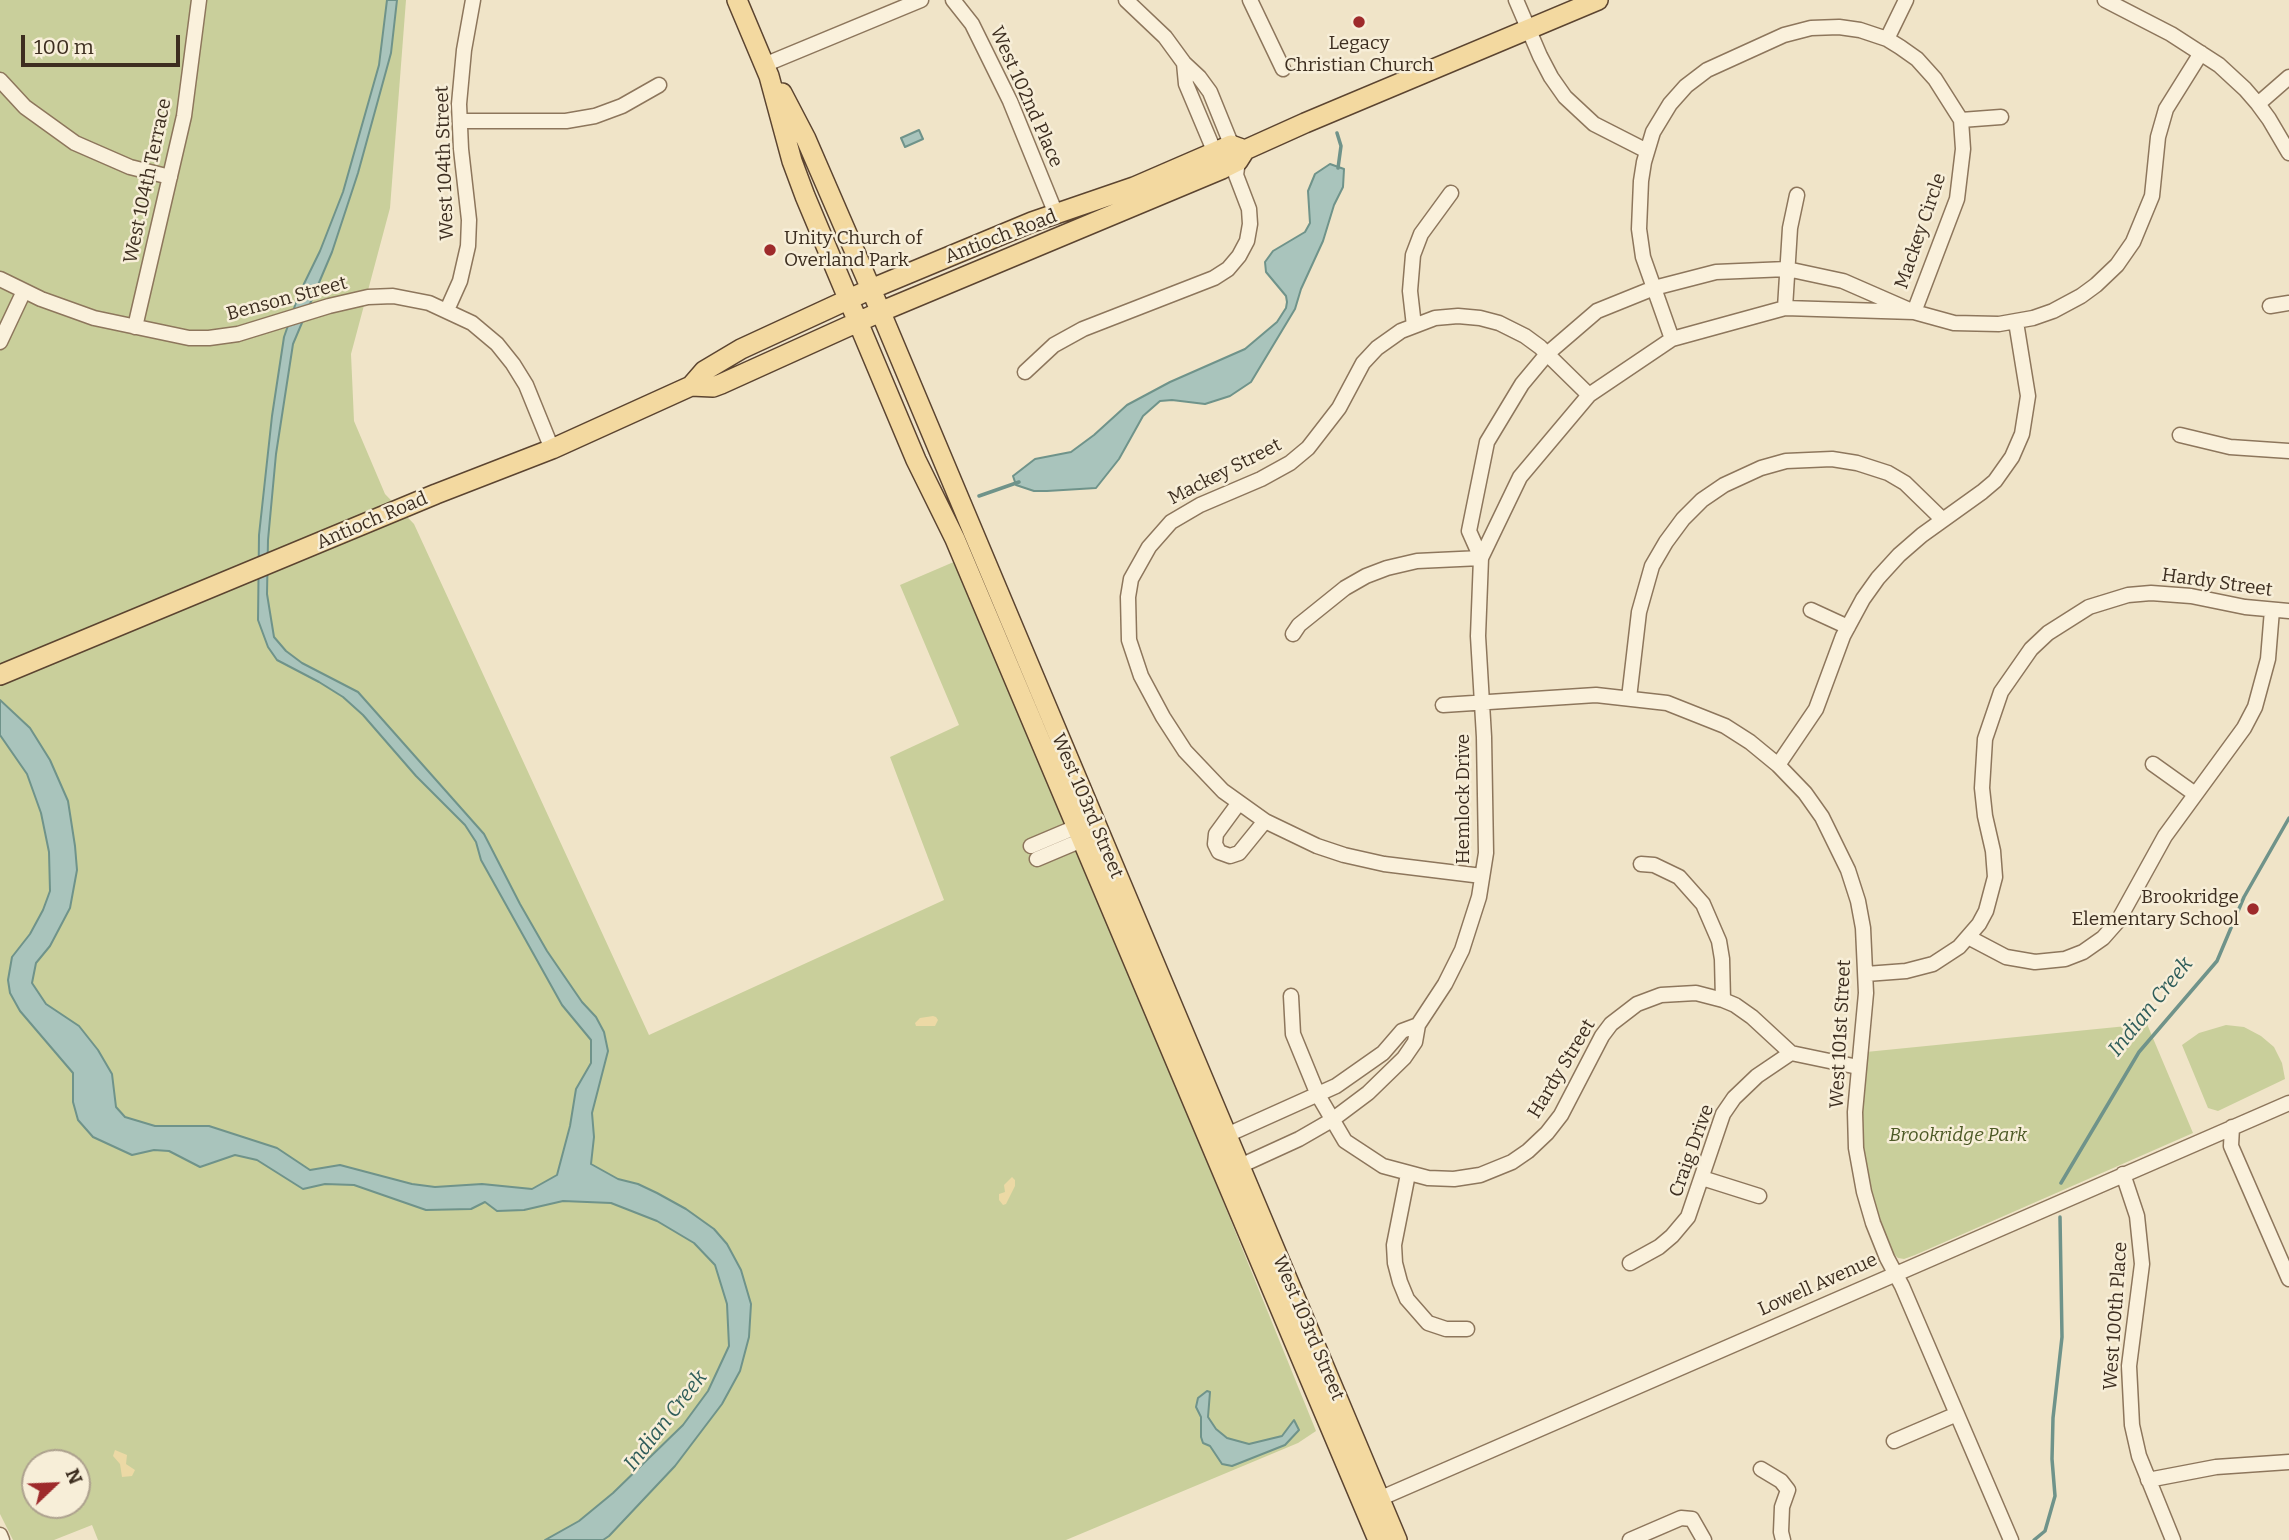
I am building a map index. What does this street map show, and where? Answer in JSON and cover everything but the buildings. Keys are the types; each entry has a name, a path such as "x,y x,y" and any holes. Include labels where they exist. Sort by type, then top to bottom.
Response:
{"main road":[{"name":"West 103rd Street","path":"737,0 767,70 805,196 916,460 955,539 1085,831 1240,1166 1372,1502 1378,1540"},
{"name":"Antioch Road","path":"691,386 713,387 721,384 880,312 1598,0"},
{"name":"West 103rd Street","path":"767,70 794,114 871,289 1217,1157 1372,1502 1397,1540"},
{"path":"786,137 792,128 794,114"},
{"name":"Antioch Road","path":"0,675 423,499 552,449 691,386 704,371 731,355 871,289 1032,222 1134,187 1231,159"},
{"name":"Antioch Road","path":"0,683 53,655"}],"street":[{"name":"West 104th Terrace","path":"135,327 188,93 199,0"},
{"name":"West 104th Street","path":"447,310 460,281 468,246 469,220 460,121 460,90 473,0"},
{"path":"767,70 921,0"},
{"name":"West 102nd Place","path":"953,0 972,24 1010,101 1056,214"},
{"path":"1026,372 1068,337 1214,278 1228,269 1247,241 1249,209 1210,92 1165,37 1126,0"},
{"path":"1250,0 1283,69"},
{"path":"1516,0 1551,77 1565,97 1580,113 1605,130 1647,151"},
{"path":"1887,39 1906,0"},
{"path":"2105,0 2171,34 2236,79 2258,104 2289,153"},
{"path":"1672,339 1643,257 1639,229 1641,181 1653,132 1670,104 1686,86 1723,61 1784,35 1811,28 1839,27 1860,30 1887,39 1928,71 1961,120 2001,117"},
{"name":"Hemlock Drive","path":"1481,558 1469,531 1487,442 1522,384 1547,354 1597,311 1654,288 1716,272 1787,269 1843,281 1914,312 1944,321 1965,324 2016,321 2053,311 2081,296 2107,275 2126,253 2145,218 2152,196 2158,137 2166,109 2201,53"},
{"path":"2258,104 2289,77"},
{"path":"0,80 25,107 75,144 130,167 170,177"},
{"path":"460,121 566,121 595,116 622,106 660,85"},
{"name":"Mackey Circle","path":"1914,312 1956,199 1964,149 1961,120"},
{"path":"1414,326 1410,291 1413,255 1420,234 1451,193"},
{"path":"1785,308 1790,228 1797,195"},
{"name":"Benson Street","path":"0,279 94,318 189,338 249,332 352,300 380,296 405,298 447,310"},
{"path":"0,342 24,291"},
{"path":"2270,306 2289,303"},
{"name":"Hemlock Drive","path":"1240,1166 1332,1121 1368,1093 1404,1058 1415,1042 1418,1025 1445,984 1462,950 1473,920 1482,876 1486,827 1478,636 1481,558 1520,477 1589,395 1672,339 1785,308 1914,312"},
{"path":"447,310 483,331 513,364 526,385 552,449"},
{"name":"Mackey Street","path":"1482,876 1403,867 1344,855 1317,846 1265,821 1238,803 1202,771 1185,751 1141,676 1129,640 1128,597 1131,579 1138,563 1157,536 1171,522 1189,510 1261,479 1290,463 1308,448 1326,428 1369,355 1401,331 1435,318 1458,316 1480,318 1509,327 1547,354 1589,395"},
{"path":"1778,765 1816,709 1848,627 1863,599 1899,555 1995,481 2012,457 2022,435 2028,396 2016,321"},
{"path":"2180,435 2230,447 2289,450"},
{"path":"1629,698 1639,612 1652,566 1683,519 1702,500 1724,485 1761,468 1786,461 1832,459 1857,463 1888,473 1905,483 1943,520"},
{"path":"1293,634 1299,625 1366,576 1417,561 1481,558"},
{"name":"Hardy Street","path":"1866,974 1906,971 1933,964 1950,954 1968,937 1986,911 1995,877 1982,788 1985,739 2001,692 2031,649 2067,619 2089,607 2128,595 2171,594 2289,611"},
{"path":"1811,610 1848,627"},
{"path":"1968,937 2006,957 2025,961 2055,961 2083,951 2103,938 2118,921 2165,836 2244,728 2255,707 2267,659 2272,610"},
{"name":"West 101st Street","path":"1443,705 1596,695 1667,703 1703,716 1750,742 1778,765 1805,793 1837,843 1858,901 1863,928 1866,974 1855,1111 1856,1148 1864,1192 1873,1223 2011,1540"},
{"path":"2153,764 2194,794"},
{"path":"1238,803 1216,834 1214,844 1219,852 1230,856 1239,853 1265,821"},
{"path":"1034,852 1085,831"},
{"path":"1641,863 1654,865 1679,877 1703,904 1719,941 1723,1000"},
{"name":"Hardy Street","path":"1318,1095 1345,1141 1382,1166 1408,1174 1442,1179 1466,1178 1491,1171 1512,1161 1547,1133 1561,1115 1602,1036 1611,1024 1637,1004 1677,992 1696,993 1723,1000 1752,1017 1791,1053"},
{"path":"1291,996 1293,1034 1318,1095"},
{"name":"Hemlock Drive","path":"1227,1135 1318,1095 1362,1070 1383,1054 1402,1031 1418,1025"},
{"path":"1791,1053 1858,1067"},
{"name":"Craig Drive","path":"1630,1263 1659,1247 1681,1226 1693,1207 1723,1114 1734,1098 1757,1076 1791,1053"},
{"name":"Lowell Avenue","path":"1372,1502 2289,1103"},
{"path":"2232,1127 2231,1146 2289,1279"},
{"path":"1227,1135 1217,1157 1240,1166"},
{"path":"1408,1174 1395,1232 1395,1263 1400,1282 1407,1299 1427,1323 1446,1329 1467,1329"},
{"name":"West 100th Place","path":"2123,1174 2137,1216 2142,1264 2129,1366 2132,1424 2139,1456 2174,1540"},
{"path":"1702,1178 1759,1196"},
{"path":"1894,1441 1957,1414"},
{"path":"2148,1480 2216,1467 2289,1462"},
{"path":"1761,1469 1782,1481 1788,1490 1782,1507 1783,1540"},
{"path":"1630,1540 1681,1518 1692,1520 1704,1540"},
{"path":"0,1535 2,1540"}],"green space":[{"path":"0,0 406,0 390,208 351,354 354,421 385,494 414,524 649,1035 944,900 890,757 959,725 900,585 956,561 1133,979 1316,1431 1298,1443 1066,1540 98,1540 92,1525 54,1540 13,1540 0,1514"},
{"name":"Brookridge Park","path":"2147,1024 2193,1133 1915,1255 1904,1259 1898,1258 1892,1252 1872,1196 1864,1156 1861,1123 1866,1052"},
{"path":"2226,1025 2244,1027 2274,1047 2282,1063 2285,1079 2218,1111 2208,1108 2182,1045 2199,1033"}],"sand":[{"path":"933,1016 938,1020 935,1026 916,1026 915,1023 920,1018"},
{"path":"1012,1177 1015,1186 1003,1205 999,1194 1005,1192 1004,1185"},
{"path":"115,1450 127,1455 126,1464 135,1470 132,1476 122,1477 120,1464 113,1456"}],"water":[{"path":"387,0 397,0 391,53 358,173 332,252 293,344 276,454 268,540 267,594 274,637 286,651 302,663 358,692 484,834 547,951 582,1002 596,1017 604,1032 608,1051 592,1113 594,1137 591,1164 686,1209 714,1229 727,1244 741,1270 751,1304 749,1337 740,1371 722,1404 675,1466 603,1540 545,1540 579,1521 613,1493 683,1425 708,1391 729,1346 727,1304 715,1265 694,1243 657,1221 611,1203 563,1201 524,1210 497,1211 485,1202 471,1209 426,1210 354,1185 325,1184 303,1189 257,1160 235,1155 200,1167 169,1151 154,1150 132,1155 93,1137 78,1120 73,1102 73,1073 20,1011 10,993 8,980 12,957 30,934 50,891 49,852 41,813 27,774 0,735 0,700 30,728 50,760 68,801 75,846 77,870 70,908 50,946 36,963 32,983 46,1004 79,1026 98,1050 112,1074 116,1107 125,1117 155,1126 209,1126 277,1148 310,1170 340,1165 412,1184 435,1187 482,1184 532,1189 557,1175 570,1126 576,1089 591,1063 591,1040 562,1005 481,860 476,842 465,825 343,697 277,660 268,647 258,620 259,535 284,337 299,294 320,251 343,192 379,65"},
{"path":"919,130 923,139 905,147 901,138"},
{"path":"1330,164 1344,169 1343,187 1295,309 1251,382 1230,396 1205,404 1160,401 1143,416 1119,459 1096,488 1034,491 1016,485 1013,476 1035,459 1071,452 1127,405 1170,382 1245,349 1277,322 1286,308 1286,296 1266,272 1265,262 1273,251 1305,232 1310,223 1308,191 1315,174"},
{"path":"1207,1391 1210,1392 1208,1417 1216,1429 1227,1438 1249,1444 1282,1436 1294,1420 1299,1430 1285,1445 1232,1466 1222,1464 1210,1446 1203,1443 1201,1437 1201,1417 1196,1407 1198,1398"}],"waterway":[{"path":"1337,133 1341,146 1338,168"},
{"path":"979,496 1019,482"},
{"name":"Indian Creek","path":"2061,1183 2139,1052 2217,961 2244,897 2289,818"},
{"name":"Indian Creek","path":"2034,1540 2045,1531 2055,1496 2053,1418 2062,1337 2060,1217"}],"place":[{"name":"Legacy Christian Church","path":"1359,22"},
{"name":"Unity Church of Overland Park","path":"770,250"},
{"name":"Brookridge Elementary School","path":"2253,909"}]}
